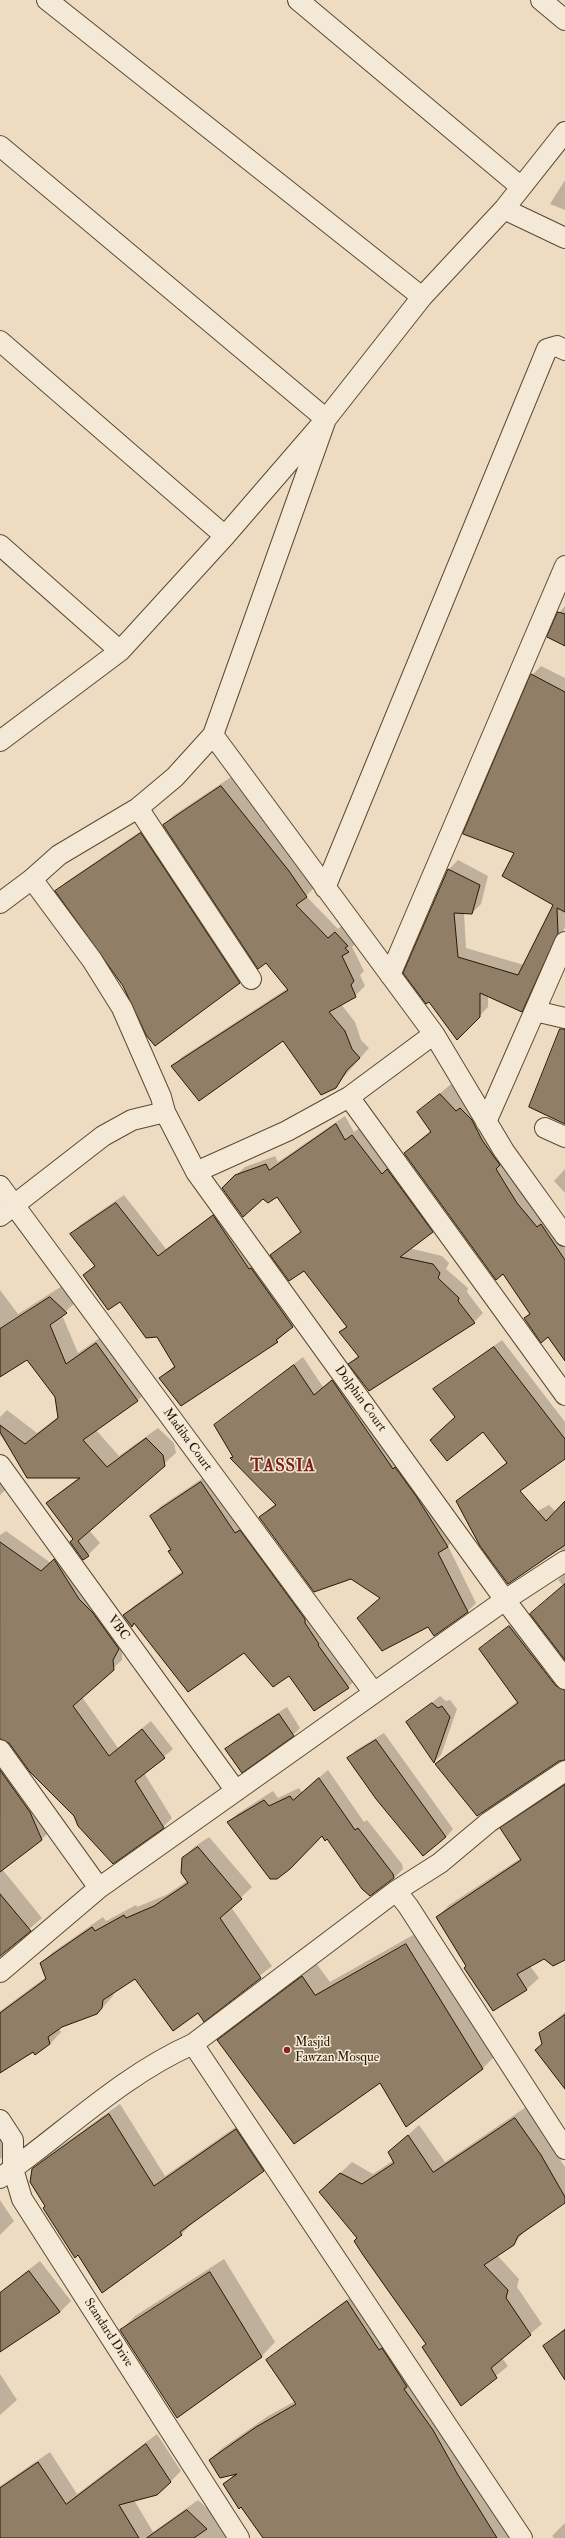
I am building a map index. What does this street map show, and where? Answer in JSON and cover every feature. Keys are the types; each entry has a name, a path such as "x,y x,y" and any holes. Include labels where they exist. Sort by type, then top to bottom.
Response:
{"street":[{"path":"47,0 422,298"},
{"path":"298,0 521,187"},
{"path":"541,0 565,20"},
{"path":"0,741 120,651 225,536 326,419 422,298 504,209 565,132"},
{"path":"0,146 326,419"},
{"path":"504,209 565,238"},
{"path":"0,341 225,536"},
{"path":"325,888 547,349 557,346 565,350"},
{"path":"0,903 60,856 138,808 175,777 213,735 326,419"},
{"path":"0,545 120,651"},
{"path":"390,975 565,566"},
{"path":"213,735 434,1034 504,1151 565,1236"},
{"path":"138,808 250,979"},
{"name":"Dolphin Court","path":"32,879 92,960 122,1008 161,1096 165,1112 196,1172 505,1600 565,1678"},
{"path":"486,1122 565,942"},
{"path":"535,1011 565,1018"},
{"path":"196,1172 287,1130 349,1097 434,1034"},
{"path":"349,1097 565,1395"},
{"path":"8,1212 103,1136 132,1120 165,1112"},
{"path":"545,1128 565,1137"},
{"name":"Madiba Court","path":"0,1186 8,1212 374,1693"},
{"name":"VBC","path":"0,1466 236,1791"},
{"path":"0,1972 99,1888 505,1600 565,1561"},
{"path":"0,1750 99,1888"},
{"path":"7,2174 132,2078 169,2055 193,2044 396,1892 440,1863 489,1822 565,1771"},
{"path":"396,1892 408,1906 565,2149"},
{"path":"193,2044 522,2538"},
{"name":"Standard Drive","path":"0,2120 13,2140 7,2174 239,2538"}],"building":[{"path":"558,612 565,614 565,646 547,637"},
{"path":"531,674 565,692 565,912 557,908 558,933 522,1012 480,993 480,1017 457,1040 429,1002 426,1004 403,973 448,869 480,885 472,914 454,913 458,957 518,975 553,905 502,876 514,853 463,834"},
{"path":"221,786 289,871 307,897 296,905 328,938 335,932 348,946 345,948 349,952 342,956 354,981 351,985 356,997 329,1012 345,1031 352,1049 360,1058 347,1070 336,1088 321,1095 283,1041 199,1101 171,1066 288,990 266,963 258,969 163,825"},
{"path":"141,833 240,983 155,1046 146,1035 123,986 55,891"},
{"path":"560,1029 565,1029 565,1124 529,1107"},
{"path":"440,1094 456,1111 460,1108 472,1120 482,1140 500,1165 496,1169 517,1203 537,1227 541,1224 565,1260 565,1361 548,1337 541,1343 524,1318 530,1314 503,1274 496,1280 404,1153 431,1132 417,1112"},
{"path":"336,1124 345,1140 352,1135 382,1174 387,1169 433,1232 400,1257 433,1264 440,1273 438,1278 459,1298 458,1301 475,1323 369,1391 348,1364 359,1357 339,1332 347,1327 304,1271 289,1281 270,1255 301,1232 277,1197 268,1203 263,1199 243,1217 222,1188 235,1175 266,1164 269,1170"},
{"path":"116,1203 158,1256 213,1215 249,1269 251,1268 293,1327 276,1340 278,1342 181,1406 159,1378 175,1367 157,1337 146,1338 120,1302 108,1310 83,1275 95,1266 70,1234"},
{"path":"50,1297 67,1313 50,1325 66,1364 96,1343 138,1401 83,1440 107,1467 146,1438 163,1455 165,1466 78,1541 89,1556 83,1560 70,1542 73,1539 46,1503 80,1478 27,1478 0,1432 0,1425 25,1444 58,1418 55,1397 27,1360 0,1377 0,1329"},
{"path":"494,1347 565,1439 565,1459 520,1491 546,1521 565,1501 565,1545 508,1584 480,1546 456,1501 507,1463 483,1432 447,1461 430,1440 455,1417 433,1389"},
{"path":"294,1365 314,1395 332,1380 393,1469 395,1467 416,1496 448,1547 438,1553 468,1612 434,1636 428,1627 382,1651 357,1618 380,1598 351,1579 314,1592 259,1517 276,1505 230,1458 233,1457 214,1425"},
{"path":"201,1482 235,1533 240,1530 305,1619 305,1623 319,1644 318,1645 349,1688 314,1711 289,1676 273,1687 244,1653 188,1692 134,1623 132,1627 123,1615 183,1573 168,1551 171,1550 150,1516"},
{"path":"0,1542 41,1571 54,1559 79,1599 93,1613 119,1649 113,1660 114,1670 73,1706 109,1756 142,1729 165,1758 135,1781 164,1828 113,1864 78,1826 74,1816 30,1772 9,1743 0,1739"},
{"path":"565,1584 565,1660 530,1614"},
{"path":"509,1626 556,1686 565,1690 565,1760 559,1761 477,1816 435,1764 518,1703 479,1649"},
{"path":"432,1703 438,1708 442,1706 450,1717 434,1763 406,1722"},
{"path":"279,1714 294,1736 242,1773 225,1749"},
{"path":"376,1740 446,1837 423,1856 376,1799 347,1758"},
{"path":"0,1770 30,1812 42,1840 0,1872"},
{"path":"319,1778 355,1830 358,1828 393,1874 394,1878 370,1896 362,1889 327,1839 325,1841 322,1836 290,1869 277,1879 270,1879 227,1822 264,1800 269,1806 290,1796 293,1800"},
{"path":"565,1785 565,1960 553,1966 544,1959 517,1974 527,1990 493,2011 464,1968 466,1966 436,1917 521,1860 500,1828"},
{"path":"198,1847 242,1899 220,1918 261,1978 204,2022 198,2013 173,2031 135,1979 103,2000 102,2008 97,2014 62,2027 48,2037 50,2044 35,2055 33,2052 0,2073 0,2013 46,1979 40,1963 92,1927 95,1931 124,1915 126,1918 154,1906 188,1883 181,1873 182,1858"},
{"path":"0,1894 31,1931 0,1956"},
{"path":"406,1944 483,2069 406,2127 380,2083 294,2144 217,2040 302,1976 315,1995"},
{"path":"565,2015 565,2089 535,2050 542,2044 539,2033"},
{"path":"109,2114 154,2186 236,2129 264,2171 180,2232 182,2235 102,2293 78,2255 75,2258 43,2208 45,2206 30,2182 32,2169"},
{"path":"515,2118 541,2155 565,2197 565,2203 518,2236 514,2245 484,2265 508,2290 506,2298 531,2335 491,2368 497,2378 461,2406 422,2347 426,2344 354,2241 357,2238 319,2192 340,2173 362,2184 394,2163 388,2152 408,2135 433,2172"},
{"path":"29,2271 60,2312 0,2352 0,2293"},
{"path":"210,2272 262,2357 177,2418 120,2330"},
{"path":"347,2301 379,2350 382,2348 402,2379 407,2387 404,2389 433,2430 458,2475 497,2538 263,2538 241,2507 239,2509 223,2484 237,2474 220,2478 209,2460 256,2427 296,2404 266,2360"},
{"path":"565,2330 565,2380 543,2346"},
{"path":"146,2444 171,2482 157,2495 119,2505 139,2538 0,2538 0,2488 38,2462 66,2504"},
{"path":"187,2510 207,2529 194,2538 147,2538"}],"place":[{"name":"Masjid Fawzan Mosque","path":"287,2050"}],"district":[{"name":"TASSIA","path":"283,1467"}]}
